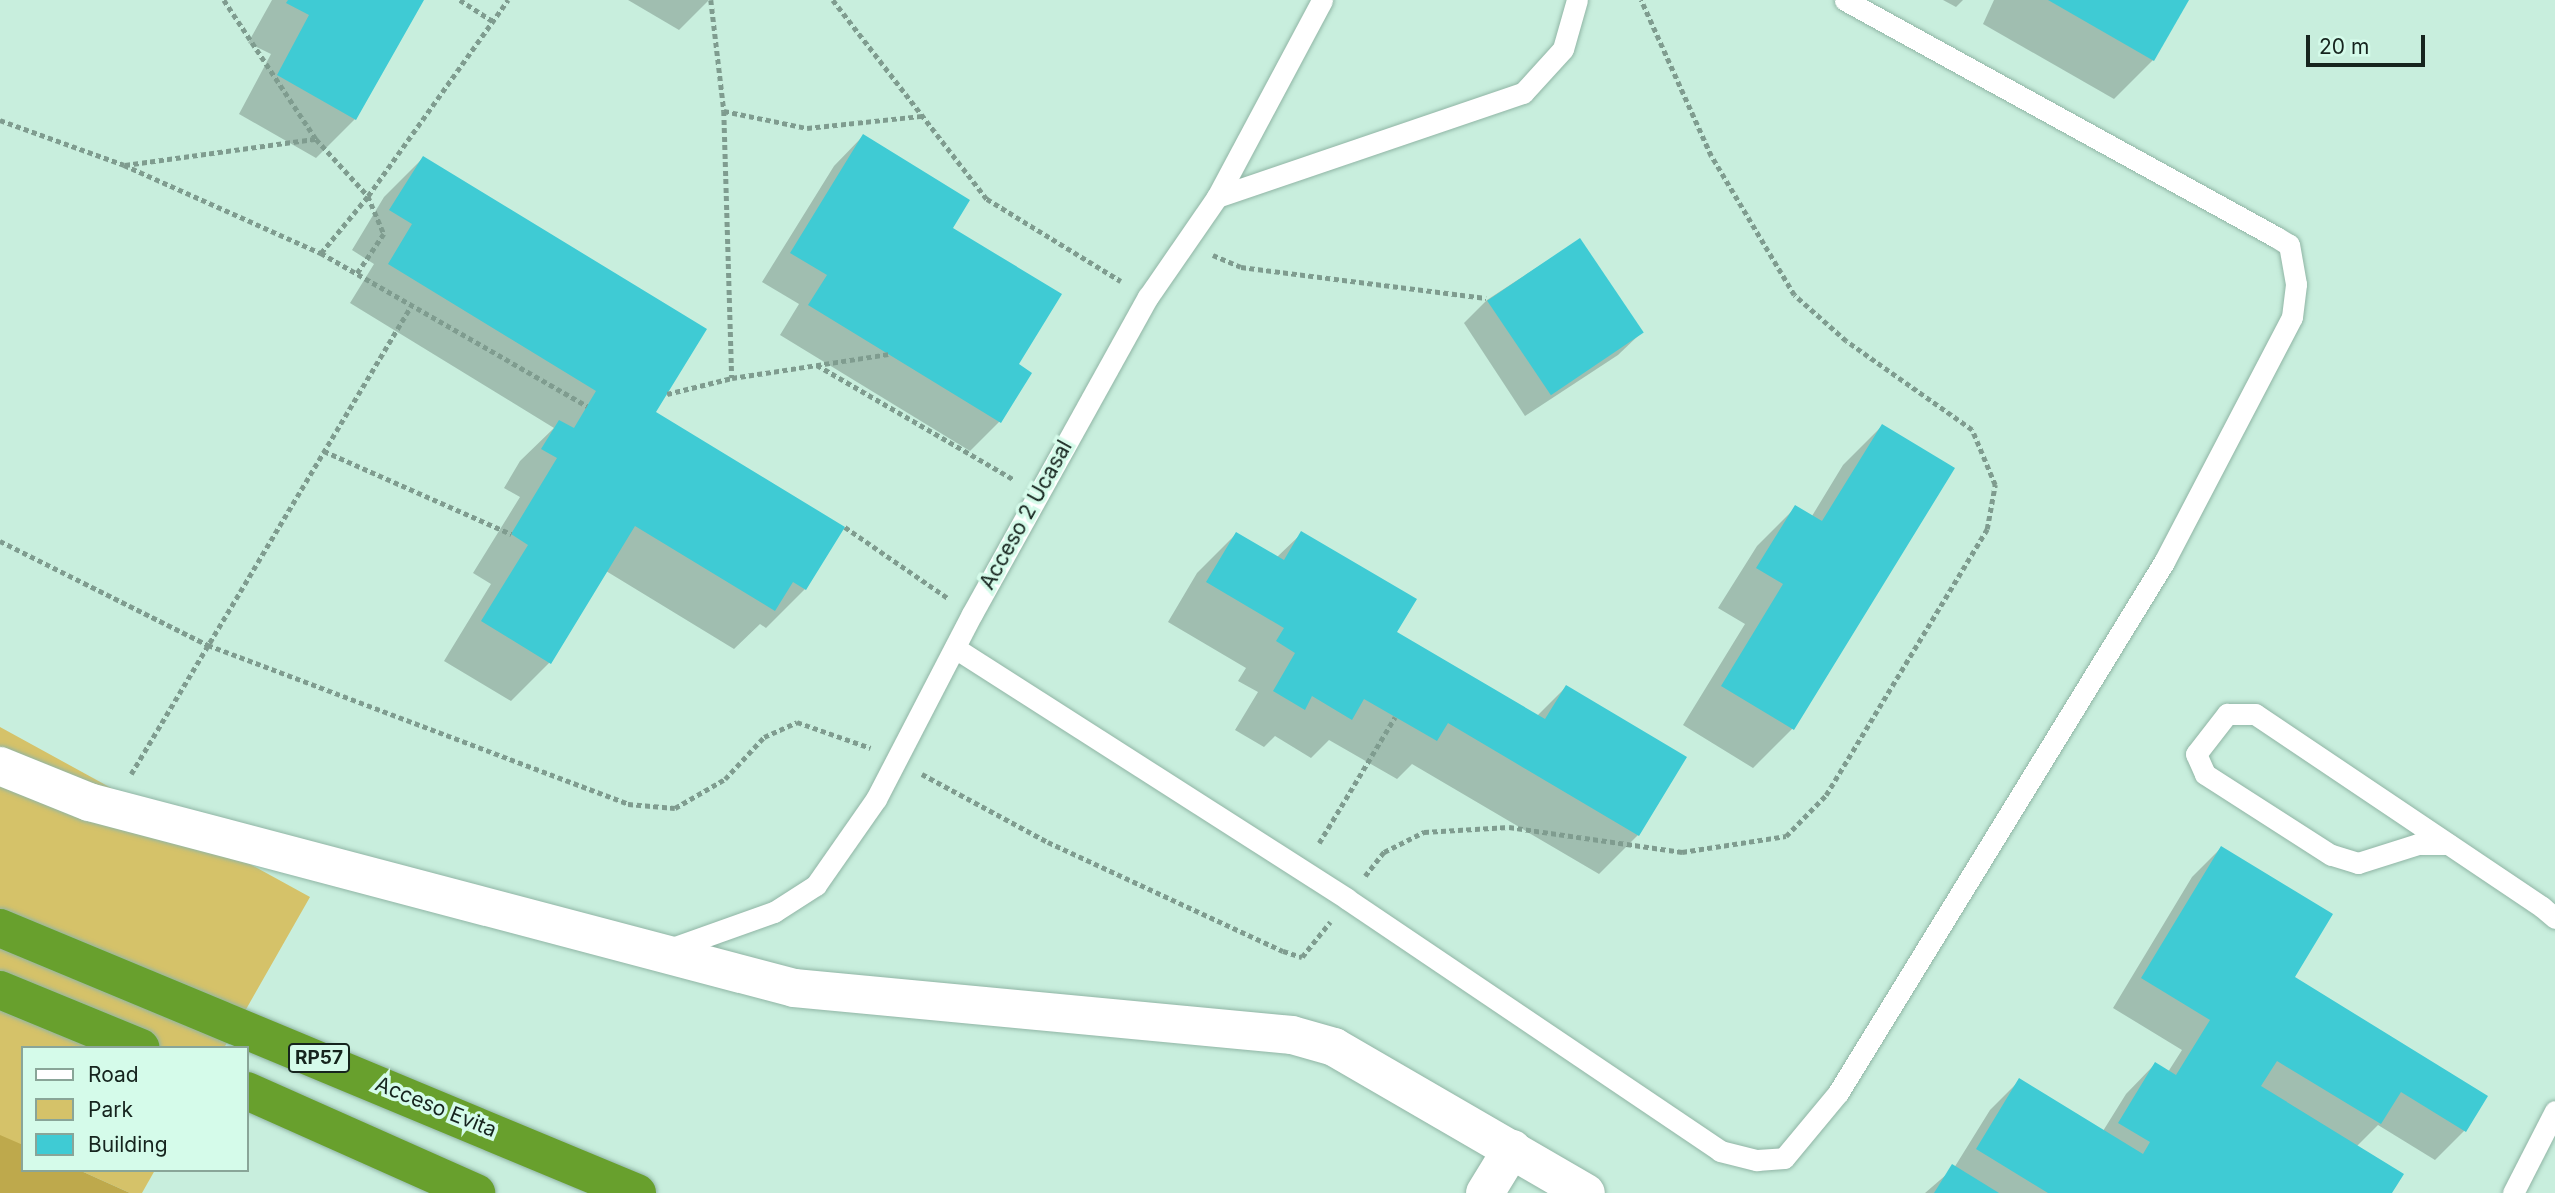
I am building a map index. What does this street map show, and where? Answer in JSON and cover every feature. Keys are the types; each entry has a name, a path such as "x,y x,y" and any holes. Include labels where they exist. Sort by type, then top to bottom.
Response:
{"highway":[{"path":"0,911 160,993"},
{"name":"Acceso Evita","path":"0,928 637,1193"},
{"path":"0,990 136,1046"},
{"path":"248,1091 477,1193"}],"street":[{"path":"0,766 111,807 817,991 1292,1035 1334,1048 1586,1193"},
{"path":"1485,1193 1512,1149"}],"lane":[{"name":"Acceso 2 Ucasal","path":"662,952 774,912 816,885 876,799 894,759 1038,494 1148,297 1217,197 1322,0"},
{"path":"1217,197 1523,93 1563,49 1577,0"},
{"path":"956,648 1347,899 1720,1151 1757,1160 1784,1158 1838,1093 2164,562 2292,317 2296,285 2289,245 1845,0"},
{"path":"2448,844 2418,844 2358,863 2331,855 2205,774 2196,754 2227,714 2255,714 2448,844 2555,918"},
{"path":"2513,1193 2555,1111"}],"path":[{"path":"224,0 316,139 369,196 384,234 356,274"},
{"path":"460,0 494,22"},
{"path":"321,253 369,196 508,0"},
{"path":"711,0 724,111 732,378"},
{"path":"833,0 987,199 1148,297"},
{"path":"0,541 208,645 628,804 675,808 726,779 764,737 797,722 852,739 1048,842 1302,957 1384,852 1424,832 1508,827 1682,852 1786,836 1826,795 1987,529 1995,485 1972,430 1846,341 1794,295 1711,156 1641,0"},
{"path":"724,111 807,128 922,116"},
{"path":"0,120 124,165 321,253 587,406"},
{"path":"124,165 316,139"},
{"path":"1184,242 1241,267 1486,298"},
{"path":"111,807 411,306"},
{"path":"667,394 732,378 888,355"},
{"path":"817,365 1038,494"},
{"path":"324,451 511,534"},
{"path":"845,527 972,614"},
{"path":"1302,871 1395,716"}],"green space":[{"path":"0,727 310,897 225,1046 21,1046 21,1145 0,1136"},
{"path":"83,1172 154,1172 142,1193 130,1193"}],"shaded area":[{"path":"0,1135 21,1144 21,1172 83,1172 130,1193 0,1193"}],"building":[{"path":"288,0 424,0 356,120 277,75 309,15 286,3"},
{"path":"2048,0 2189,0 2154,61"},
{"path":"863,134 970,200 953,228 1062,294 1019,364 1032,373 1001,423 808,305 827,275 790,253"},
{"path":"423,156 707,329 656,412 845,527 806,590 793,582 775,611 635,526 551,664 481,621 528,545 511,534 557,458 541,449 559,420 574,428 596,391 388,264 412,224 389,210"},
{"path":"1580,238 1644,333 1551,395 1487,301"},
{"path":"1882,424 1955,468 1794,730 1721,686 1783,584 1756,568 1795,505 1822,521"},
{"path":"1301,531 1417,599 1397,632 1545,719 1566,685 1687,757 1639,836 1448,723 1437,741 1364,699 1352,720 1312,696 1305,710 1273,691 1295,653 1276,641 1284,628 1206,582 1236,532 1284,560"},
{"path":"2221,846 2333,914 2295,977 2488,1096 2466,1132 2401,1092 2381,1124 2277,1061 2261,1086 2404,1174 2392,1193 2048,1193 1976,1149 2019,1078 2143,1154 2150,1142 2118,1123 2155,1062 2176,1075 2210,1020 2141,978"},
{"path":"1952,1164 1999,1193 1934,1193"}]}
